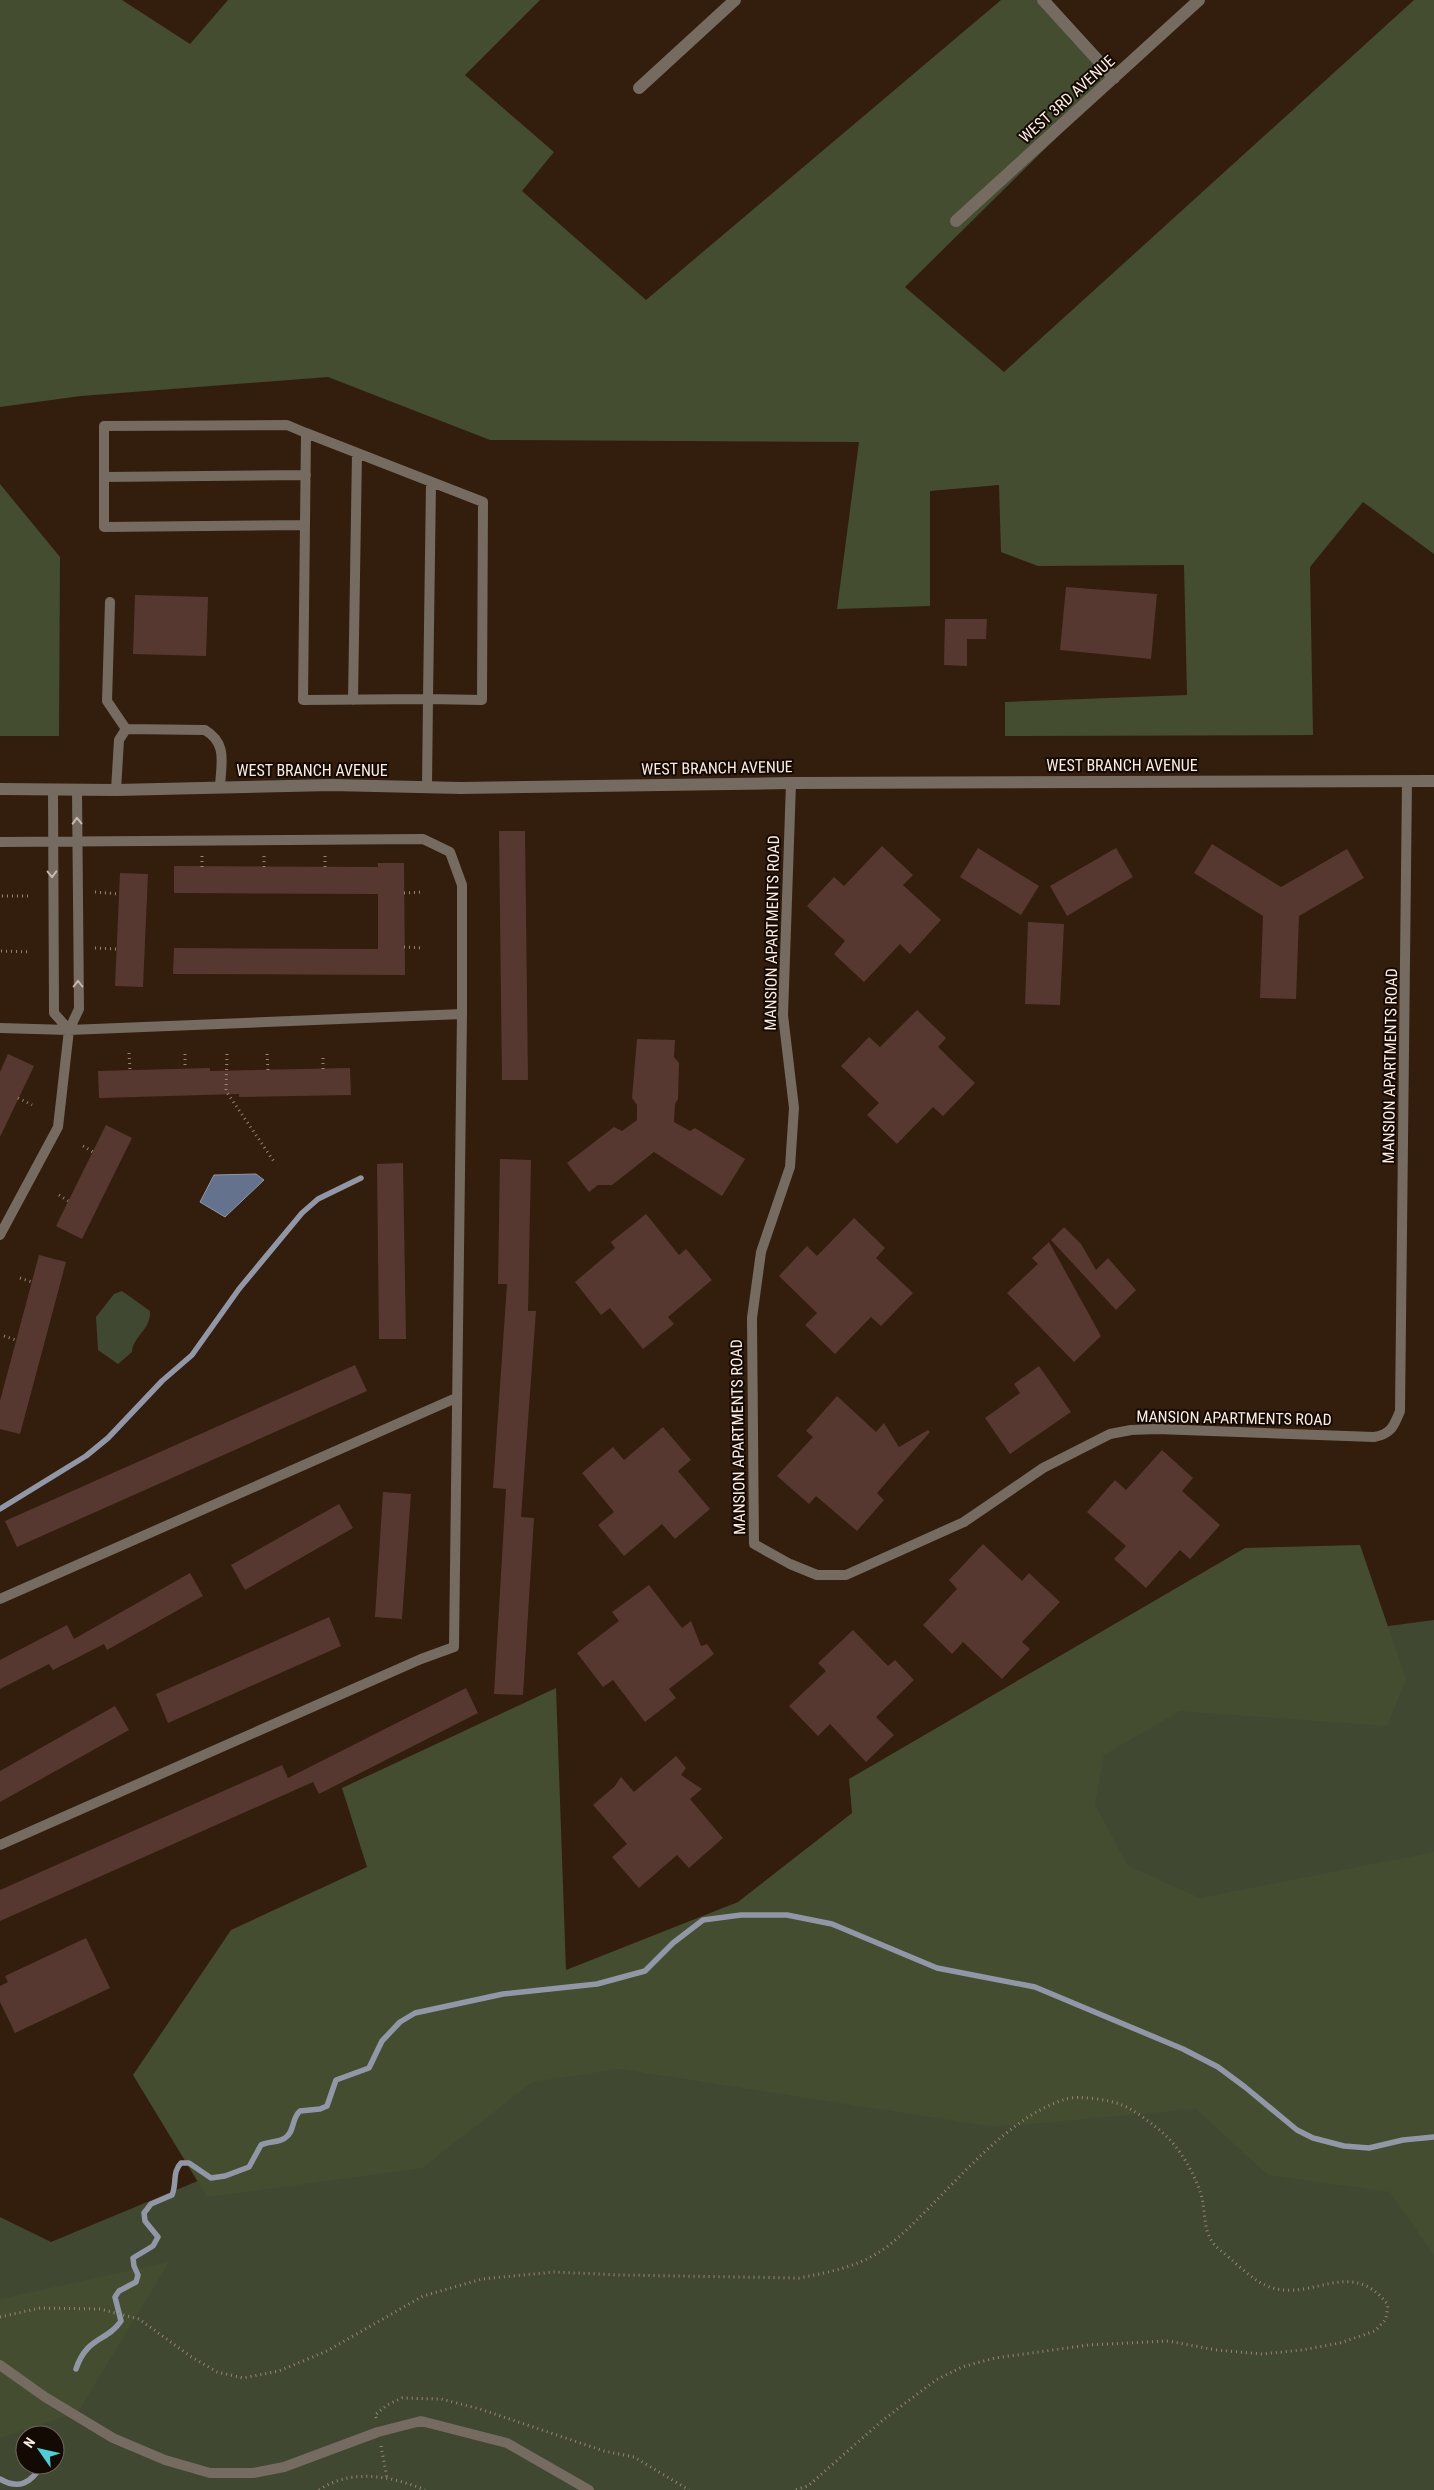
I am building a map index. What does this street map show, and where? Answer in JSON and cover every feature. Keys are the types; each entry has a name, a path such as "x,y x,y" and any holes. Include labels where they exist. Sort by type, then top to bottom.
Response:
{"street":[{"path":"639,88 735,0"},
{"path":"1043,0 1114,78"},
{"name":"WEST 3RD AVENUE","path":"956,221 1198,0"},
{"name":"WEST BRANCH AVENUE","path":"0,789 116,790 332,785 427,787 791,783 1434,781"}],"lane":[{"path":"305,525 104,527 104,426 286,425 483,502 482,700 303,700 306,475 306,433"},
{"path":"353,700 357,453"},
{"path":"104,477 306,475"},
{"path":"427,787 431,482"},
{"path":"110,602 107,701 126,729"},
{"path":"126,729 205,730 216,736 222,748 220,787"},
{"path":"116,790 119,740 126,729"},
{"name":"MANSION APARTMENTS ROAD","path":"791,783 783,1015 794,1108 790,1167 761,1252 752,1318 754,1544 790,1564 818,1575 846,1575 964,1522 1043,1468 1110,1434 1131,1430 1158,1430 1374,1437 1384,1435 1393,1428 1400,1411 1408,780"},
{"path":"53,790 51,842 54,1013 69,1030"},
{"path":"1,1230 58,1127 69,1030 78,1010 77,790"},
{"path":"0,842 423,840 450,852 462,885 454,1647 420,1659 0,1845"},
{"path":"0,1028 69,1030 462,1014"},
{"path":"0,1599 456,1398"},
{"path":"0,2366 45,2397 113,2438 165,2460 210,2473 253,2473 284,2467 378,2432 420,2421 507,2442 588,2490"}],"path":[{"path":"264,853 264,867"},
{"path":"325,853 325,867"},
{"path":"202,854 202,866"},
{"path":"95,892 119,894"},
{"path":"404,892 422,892"},
{"path":"2,896 31,896"},
{"path":"95,948 117,949"},
{"path":"404,948 422,948"},
{"path":"1,952 31,952"},
{"path":"129,1053 130,1070"},
{"path":"185,1054 185,1069"},
{"path":"227,1054 226,1090 275,1163"},
{"path":"268,1054 268,1070"},
{"path":"322,1069 323,1055"},
{"path":"18,1098 32,1105"},
{"path":"83,1146 93,1152"},
{"path":"59,1195 68,1201"},
{"path":"20,1278 32,1282"},
{"path":"4,1336 16,1340"},
{"path":"0,2317 40,2308 100,2309 139,2320 210,2368 243,2378 287,2368 327,2351 423,2296 482,2278 554,2272 799,2278 825,2273 862,2262 888,2246 982,2155 1028,2117 1067,2098 1095,2099 1123,2105 1164,2134 1184,2159 1201,2195 1205,2228 1214,2244 1265,2285 1294,2292 1328,2282 1364,2284 1378,2291 1388,2305 1386,2319 1375,2331 1340,2343 1302,2350 1262,2354 1216,2350 1168,2341 1099,2344 995,2358 962,2367 936,2380 883,2420 808,2486 794,2490"},
{"path":"319,2490 333,2482 375,2476 400,2480 425,2490"}],"green space":[{"path":"0,0 122,0 190,44 228,0 540,0 465,75 554,152 522,191 646,300 1001,0 1051,0 1120,75 905,287 1004,372 1414,0 1434,0 1434,554 1363,502 1310,567 1313,735 1005,736 1005,702 1187,695 1184,565 1038,566 1001,552 999,485 930,491 930,606 837,609 859,442 490,440 328,377 81,396 0,407"},
{"path":"0,484 60,557 59,736 0,736"},
{"path":"122,1291 150,1311 150,1318 135,1342 132,1352 118,1364 98,1350 96,1317 114,1294"},
{"path":"1360,1545 1406,1679 1387,1726 1180,1711 1104,1755 1095,1805 1128,1866 1200,1898 1434,1852 1434,2255 1390,2192 1268,2175 1196,2109 996,2127 620,2069 532,2082 422,2168 207,2197 133,2075 231,1930 367,1867 342,1788 556,1688 566,1970 738,1902 852,1813 849,1779 1245,1548"},
{"path":"1434,1620 1434,2490 0,2490 0,2217 51,2242 474,2066 1016,1801 1223,1648"},
{"path":"169,2262 78,2412 39,2425 15,2425 15,2433 0,2438 0,2299"}],"water":[{"path":"256,1174 264,1180 225,1217 200,1202 214,1175"}],"building":[{"path":"1066,587 1157,594 1151,659 1060,650"},
{"path":"135,595 208,597 206,656 133,654"},
{"path":"945,619 987,619 986,639 967,639 967,666 944,665"},
{"path":"499,831 525,831 528,1080 502,1080"},
{"path":"1212,844 1281,887 1347,849 1364,878 1299,916 1296,999 1260,998 1263,916 1194,873"},
{"path":"882,846 913,875 903,885 941,920 910,954 900,944 864,982 834,954 845,941 807,906 834,877 844,886"},
{"path":"978,848 1039,886 1021,915 960,877"},
{"path":"1116,848 1133,877 1067,916 1050,886"},
{"path":"378,863 404,863 405,975 173,974 174,948 378,949 378,894 174,893 174,866 378,867"},
{"path":"120,873 148,874 143,987 115,986"},
{"path":"1028,922 1064,924 1060,1005 1025,1004"},
{"path":"917,1010 946,1038 938,1047 975,1083 943,1116 933,1107 897,1144 867,1115 879,1103 841,1066 869,1037 880,1047"},
{"path":"637,1039 675,1040 674,1057 679,1063 678,1099 675,1104 674,1122 690,1131 695,1128 745,1159 722,1196 654,1152 612,1185 598,1185 589,1192 567,1163 614,1127 622,1131 637,1120 637,1105 632,1098"},
{"path":"8,1054 34,1066 0,1137 0,1072"},
{"path":"210,1068 210,1071 350,1068 351,1095 239,1097 239,1094 99,1098 98,1071"},
{"path":"106,1125 132,1138 82,1239 56,1226"},
{"path":"500,1159 531,1160 528,1311 536,1311 521,1517 534,1518 523,1695 494,1694 506,1489 493,1488 507,1284 498,1284"},
{"path":"403,1163 406,1339 379,1339 377,1164"},
{"path":"646,1214 679,1255 686,1249 712,1280 668,1317 674,1324 643,1349 610,1308 601,1315 575,1282 615,1248 611,1242"},
{"path":"854,1218 885,1248 876,1258 913,1293 881,1326 871,1317 835,1354 805,1325 817,1313 779,1276 807,1246 817,1256"},
{"path":"1064,1227 1081,1244 1096,1270 1108,1258 1136,1290 1116,1310 1051,1240"},
{"path":"1049,1242 1101,1336 1074,1362 1007,1293 1038,1264 1032,1258"},
{"path":"39,1255 66,1262 20,1434 0,1429 0,1401"},
{"path":"355,1365 367,1391 17,1547 5,1521"},
{"path":"1039,1366 1071,1412 1010,1454 985,1418 1020,1393 1014,1384"},
{"path":"837,1396 876,1432 884,1423 899,1447 928,1430 930,1432 877,1493 884,1500 857,1531 816,1496 809,1504 777,1476 813,1437 806,1431"},
{"path":"663,1427 691,1460 678,1471 710,1509 675,1539 662,1524 624,1556 598,1525 614,1512 582,1473 613,1447 624,1460"},
{"path":"1162,1450 1193,1478 1182,1491 1220,1525 1190,1559 1180,1550 1146,1588 1114,1559 1126,1546 1087,1512 1115,1480 1126,1490"},
{"path":"383,1492 411,1494 402,1619 375,1617"},
{"path":"339,1504 353,1528 245,1590 231,1565"},
{"path":"983,1544 1022,1581 1029,1573 1060,1602 1022,1642 1030,1649 1002,1679 963,1642 952,1654 923,1625 957,1589 949,1580"},
{"path":"190,1573 203,1596 107,1650 104,1644 53,1670 49,1664 0,1689 0,1660 67,1625 74,1639"},
{"path":"649,1585 682,1628 691,1621 701,1646 707,1644 714,1654 669,1689 676,1698 645,1722 613,1680 603,1687 577,1653 619,1621 612,1612"},
{"path":"329,1617 341,1646 168,1723 156,1694"},
{"path":"853,1630 888,1666 895,1660 914,1680 876,1717 894,1735 866,1762 830,1724 818,1736 789,1706 826,1671 818,1663"},
{"path":"466,1688 478,1713 319,1794 313,1782 0,1921 0,1890 282,1765 288,1778"},
{"path":"115,1706 129,1730 0,1802 0,1771"},
{"path":"676,1756 686,1768 681,1775 702,1789 690,1799 723,1838 689,1868 677,1855 639,1888 612,1857 627,1844 593,1805 615,1786 621,1777 634,1792"},
{"path":"86,1938 110,1988 15,2033 0,2002 0,1986 8,1982 5,1976"}],"waterway":[{"path":"0,1509 86,1456 108,1438 162,1381 192,1355 239,1289 302,1213 318,1199 361,1178"},
{"path":"76,2369 81,2358 91,2345 110,2333 121,2321 115,2297 119,2291 136,2282 138,2275 133,2258 153,2246 158,2237 145,2221 144,2213 151,2204 172,2195 176,2170 181,2163 189,2163 211,2178 225,2176 249,2167 261,2145 279,2141 288,2135 300,2111 320,2109 327,2106 336,2080 369,2068 382,2041 400,2022 415,2013 503,1994 597,1984 645,1971 673,1943 703,1920 741,1915 787,1915 832,1924 937,1968 1035,1987 1183,2049 1218,2067 1297,2130 1313,2138 1344,2146 1369,2148 1403,2140 1434,2137"},
{"path":"0,2479 13,2484 19,2484 24,2483 34,2475"}]}
